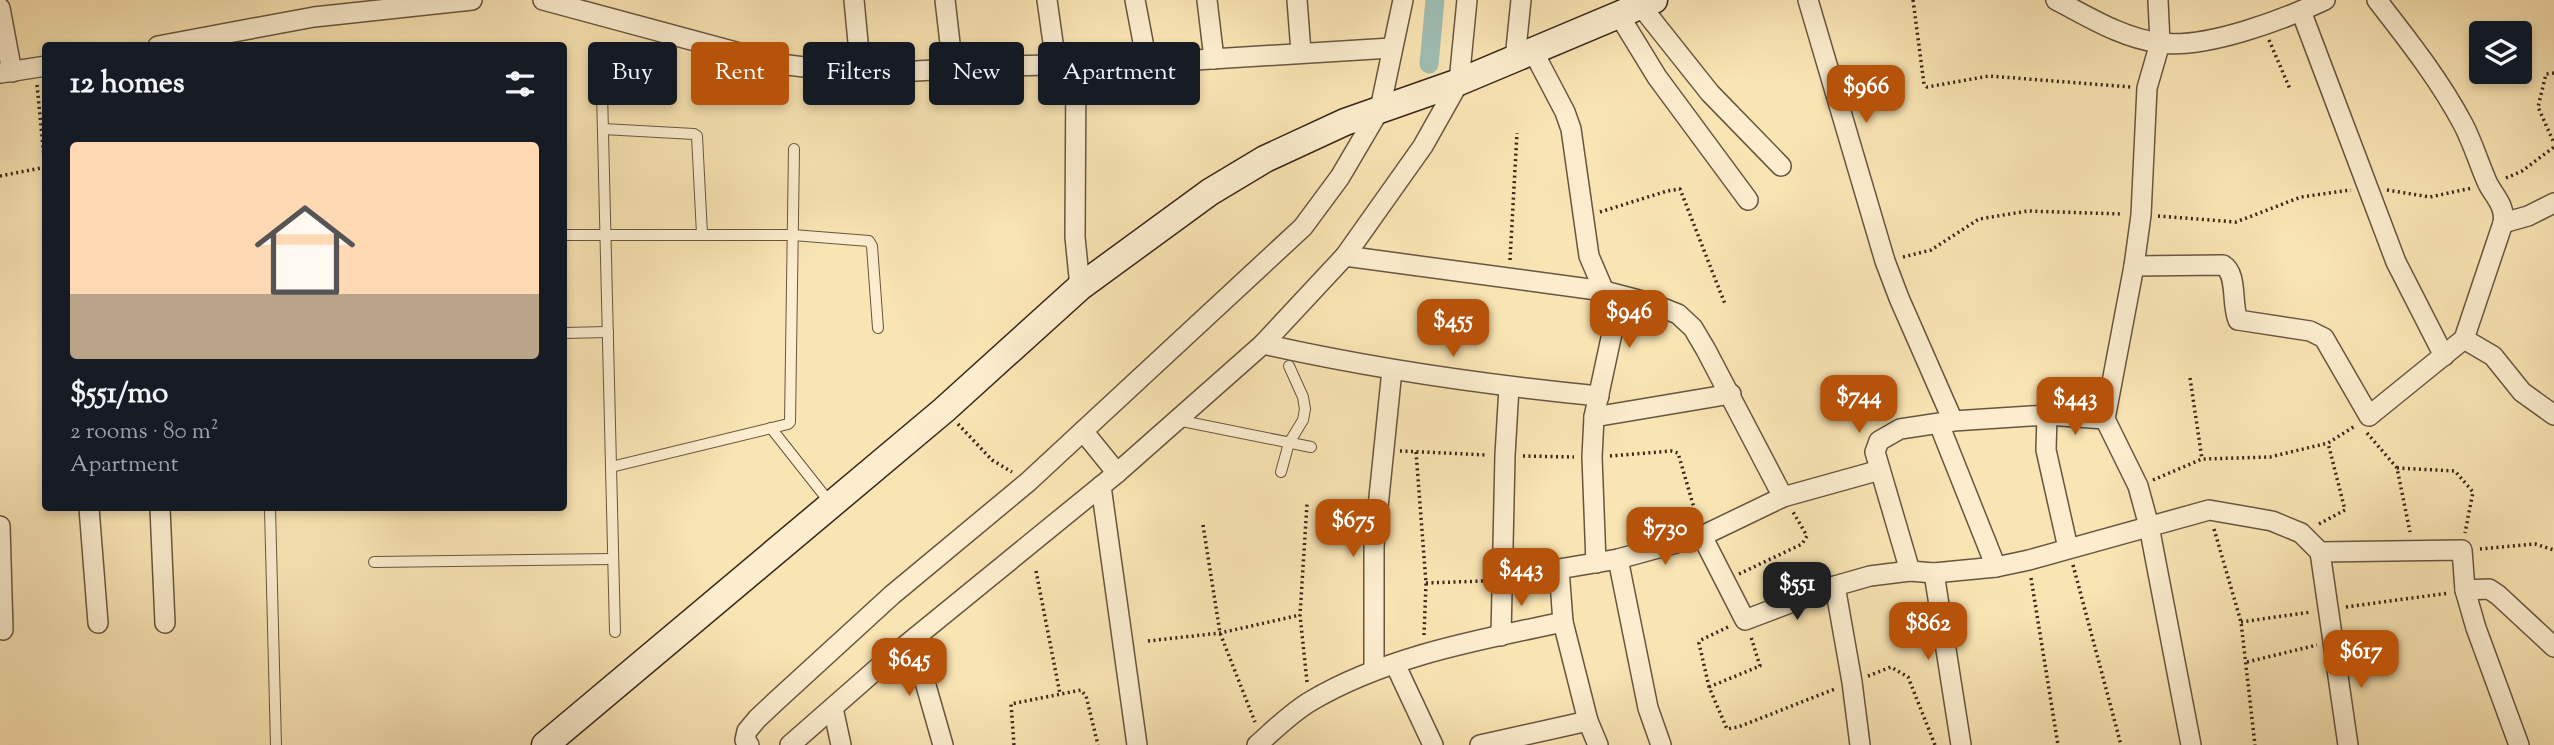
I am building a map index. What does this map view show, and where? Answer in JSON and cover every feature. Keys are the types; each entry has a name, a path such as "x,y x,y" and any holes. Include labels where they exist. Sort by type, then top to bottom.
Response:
{"main road":[{"path":"545,745 944,410 1080,287 1170,219 1236,175 1305,140 1380,109 1459,82 1638,7"}],"street":[{"path":"180,42 361,6 472,0"},
{"path":"543,0 780,64 803,67"},
{"path":"854,0 858,42"},
{"path":"945,0 950,42"},
{"path":"1047,0 1059,42"},
{"path":"1135,0 1142,42"},
{"path":"1208,0 1214,59"},
{"path":"1297,0 1301,52"},
{"path":"749,745 745,737 747,731 775,702 892,595 1028,482 1303,227 1340,177 1380,109 1403,0"},
{"path":"789,745 1117,473 1263,345 1345,256 1423,146 1459,82 1467,0"},
{"path":"1521,0 1524,55 1565,112 1571,128 1590,256 1612,293 1594,417 1592,457 1596,563"},
{"path":"1808,0 1885,261 1946,423 1996,567"},
{"path":"2056,0 2110,29 2161,43 2196,41 2263,25 2325,0"},
{"path":"2158,0 2161,43 2147,88 2141,215 2105,418 2138,486 2149,526 2191,745"},
{"path":"2134,266 2223,265 2228,268 2234,311 2238,320 2310,331 2323,338 2369,416 2464,339 2503,222 2504,211 2464,126 2444,91 2377,0"},
{"path":"1638,7 1716,100 1781,166"},
{"path":"1638,7 1657,77 1748,200"},
{"path":"0,8 6,72 40,67"},
{"path":"2301,11 2396,262 2444,356"},
{"path":"1200,60 1391,48"},
{"path":"1068,105 1074,237 1080,287"},
{"path":"2503,222 2551,209"},
{"path":"1345,256 1612,293 1671,310 1684,318 1706,350 1783,497"},
{"path":"2464,339 2493,356 2522,392 2554,415"},
{"path":"1263,345 1392,370 1509,387 1599,396"},
{"path":"1374,670 1374,547 1392,370"},
{"path":"1501,636 1509,387"},
{"path":"1594,417 1731,394"},
{"path":"1910,571 1875,452 1882,438 1900,429 1946,423 2047,415 2105,418"},
{"path":"2047,415 2046,450 2068,548"},
{"path":"1083,431 1117,473"},
{"path":"1598,745 1588,721 1563,622 1559,569 1618,559 1702,536 1783,497 1880,470"},
{"path":"1101,486 1137,745"},
{"path":"1702,536 1745,620 1835,586 1870,576 1910,571 1934,573 1996,567 2209,510 2272,521 2301,533 2320,552 2348,745"},
{"path":"89,511 98,623"},
{"path":"160,511 165,623"},
{"path":"0,526 3,630"},
{"path":"2320,552 2462,550 2465,590 2476,628 2519,745"},
{"path":"1618,559 1648,708 1661,745"},
{"path":"1934,573 1961,745"},
{"path":"1835,586 1860,745"},
{"path":"2465,590 2489,589 2554,647"},
{"path":"1261,744 1309,702 1374,670 1563,622"},
{"path":"913,640 943,745"},
{"path":"1395,664 1433,745"},
{"path":"833,708 841,745"},
{"path":"1480,745 1588,721"}],"lane":[{"path":"602,105 615,632"},
{"path":"603,129 697,136 702,234"},
{"path":"611,467 789,424 794,149"},
{"path":"567,235 793,235 871,243 878,328"},
{"path":"567,333 608,332"},
{"path":"1281,472 1289,443 1303,420 1305,409 1303,397 1289,366"},
{"path":"1177,419 1311,447"},
{"path":"771,428 831,504"},
{"path":"271,511 276,745"},
{"path":"374,562 613,559"}],"path":[{"path":"1913,0 1924,84 1927,87 1989,76 2147,88"},
{"path":"2263,25 2290,89"},
{"path":"40,67 42,107"},
{"path":"1885,261 1931,250 1979,219 2028,211 2236,222 2301,197 2369,187 2430,197 2489,184 2522,171 2554,145 2538,107 2546,74 2554,73"},
{"path":"1509,279 1517,133"},
{"path":"0,176 42,168"},
{"path":"1584,217 1667,191 1680,190 1725,304"},
{"path":"2190,378 2202,459"},
{"path":"944,410 992,460 1028,482"},
{"path":"2138,486 2202,459 2270,457 2328,443 2359,424 2397,468 2414,551"},
{"path":"2301,533 2345,510 2328,443"},
{"path":"1424,656 1426,583 1416,452 1592,457 1678,453 1702,536"},
{"path":"2397,468 2455,471 2473,492 2462,550 2535,544 2554,550"},
{"path":"1724,580 1796,548 1806,539 1806,533 1783,497"},
{"path":"1307,505 1300,615 1309,702"},
{"path":"2209,510 2241,622 2255,745"},
{"path":"1203,525 1220,633 1261,744"},
{"path":"2068,548 2122,745"},
{"path":"2029,560 2058,745"},
{"path":"1426,583 1501,580 1559,569"},
{"path":"1036,571 1060,694"},
{"path":"2241,622 2465,590"},
{"path":"1149,641 1220,633 1300,615"},
{"path":"1709,687 1760,666 1745,620 1700,642 1709,687 1723,725 1727,729 1891,667 1902,671 1908,677 1935,745"},
{"path":"2247,662 2334,641"},
{"path":"1014,745 1011,704 1081,690 1098,745"}],"waterway":[{"path":"1429,64 1435,0"}]}
